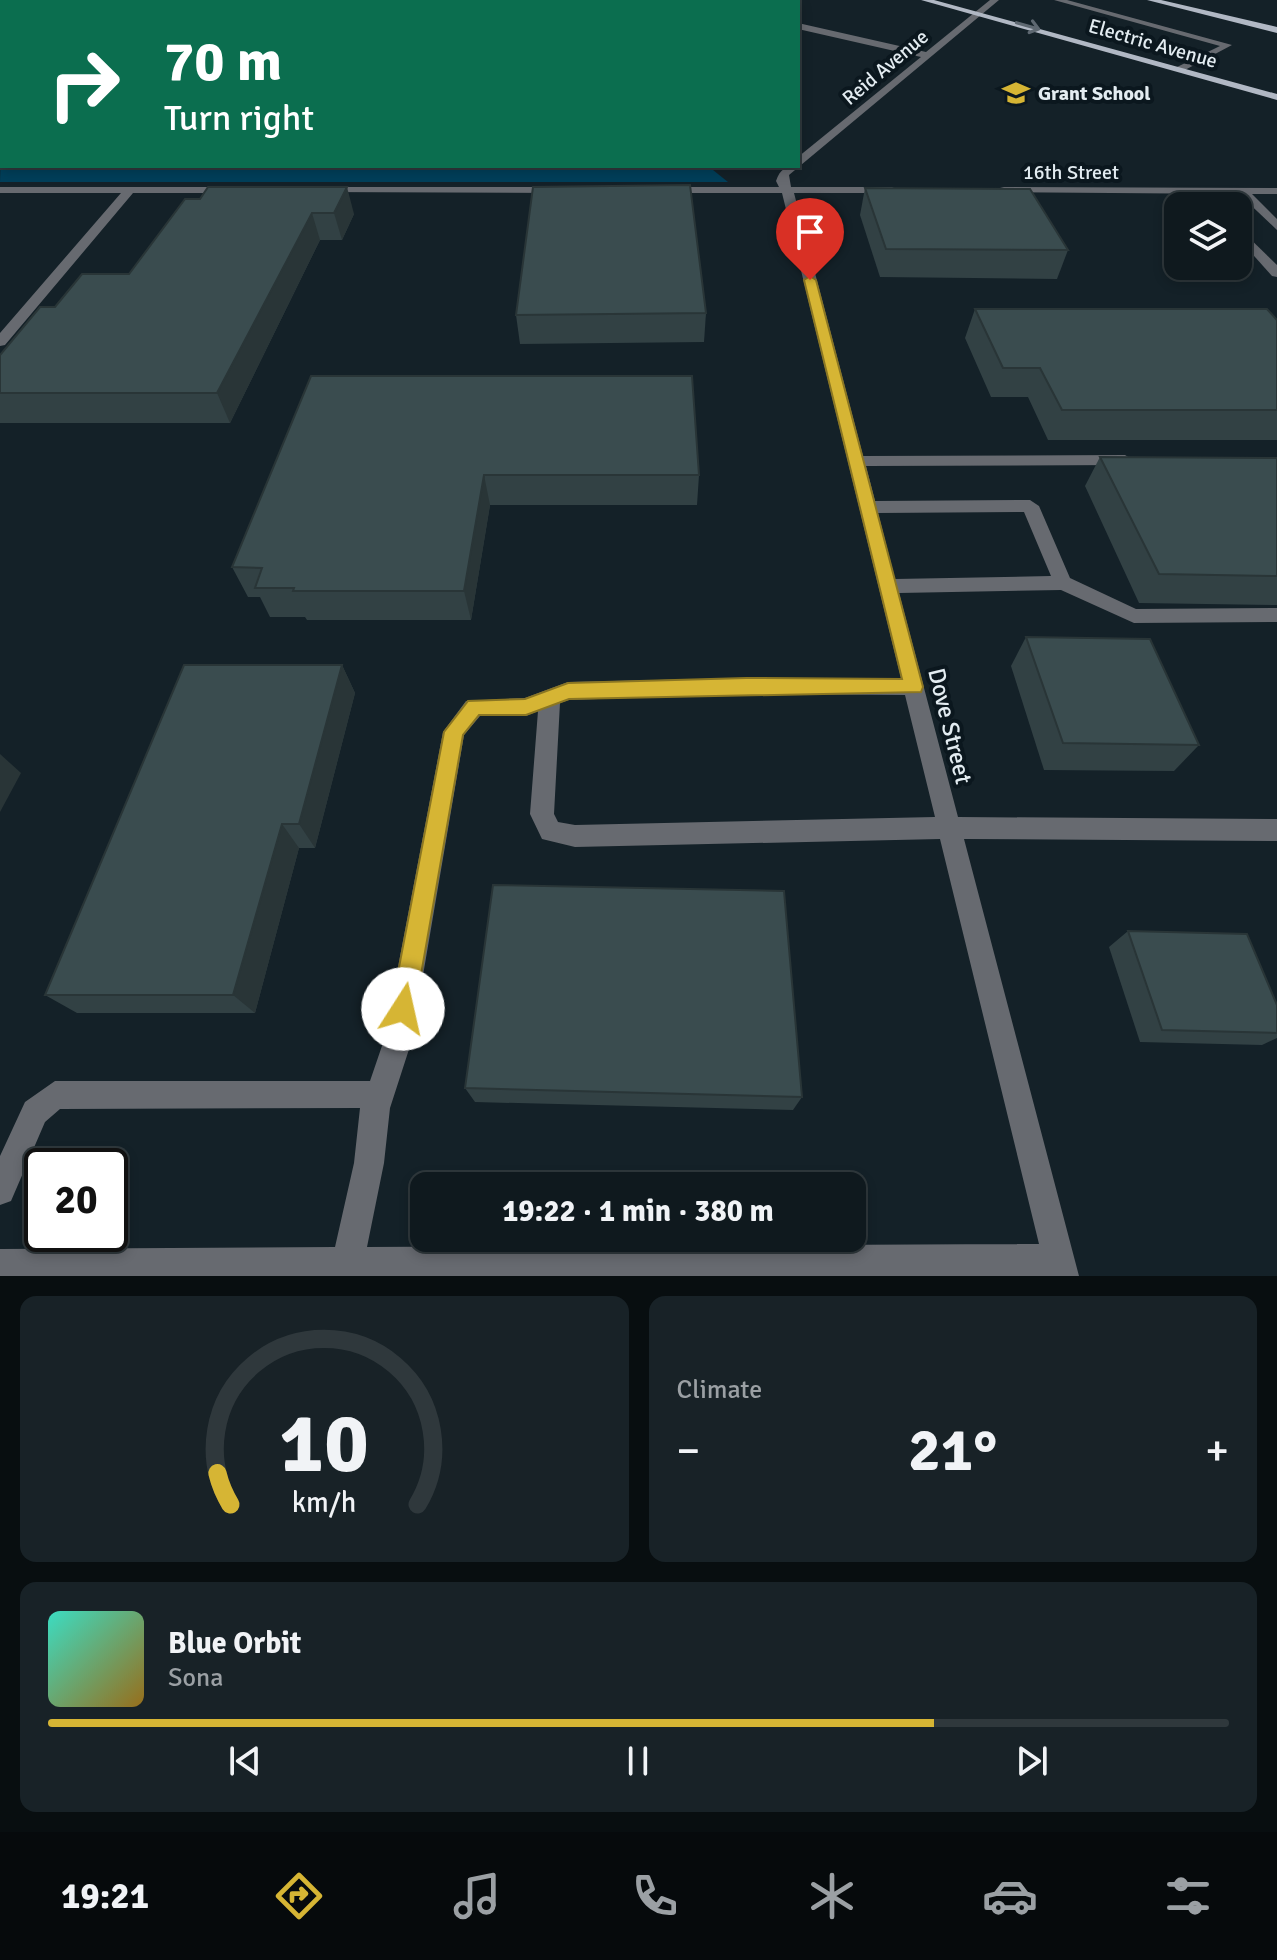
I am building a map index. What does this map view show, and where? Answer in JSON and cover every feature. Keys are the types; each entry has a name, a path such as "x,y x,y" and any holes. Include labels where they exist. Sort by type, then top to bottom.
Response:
{"main road":[{"name":"Electric Avenue","path":"925,0 1277,97"},
{"path":"1151,0 1277,30"}],"street":[{"name":"Reid Avenue","path":"800,161 995,0"},
{"path":"1058,0 1228,45 1180,69"},
{"path":"800,26 926,55"},
{"name":"Reid Avenue","path":"787,190 782,181 784,174 791,168"},
{"path":"0,190 243,190"},
{"path":"0,342 130,190"},
{"path":"300,190 581,190"},
{"path":"645,190 902,190"},
{"name":"Dove Street","path":"787,190 1061,1268"},
{"name":"16th Street","path":"996,190 1277,191"},
{"path":"1241,190 1277,226"},
{"path":"1252,246 1277,272"},
{"path":"856,461 1138,460"},
{"path":"868,507 1030,506 1063,583"},
{"path":"888,586 1063,583 1134,616 1277,615"},
{"path":"348,1262 369,1163 376,1108 398,1040 454,732 474,707 526,707 568,691 731,686 914,687"},
{"path":"550,698 542,814 550,831 575,836 949,828 1277,830"},
{"path":"0,1190 35,1112 55,1095 367,1094 376,1108"},
{"path":"0,1265 312,1270 348,1262 1061,1268"}],"shaded area":[{"path":"0,168 710,168 728,182 0,182"}],"building":[{"path":"690,185 706,313 516,315 533,187"},
{"path":"208,187 347,187 334,213 312,213 217,393 0,393 0,355 40,307 55,307 82,274 129,274 185,199 200,199"},
{"path":"865,188 1030,189 1068,250 886,249"},
{"path":"975,309 1267,309 1277,320 1277,410 1062,410 1040,368 1003,368"},
{"path":"311,376 692,376 699,475 484,475 464,591 293,591 294,588 255,588 262,568 232,567"},
{"path":"1100,457 1277,458 1277,576 1159,574"},
{"path":"1026,637 1150,639 1199,745 1063,743"},
{"path":"184,665 342,665 299,824 282,824 233,995 45,995"},
{"path":"493,885 784,891 802,1097 465,1088"},
{"path":"1128,931 1247,934 1277,1005 1277,1033 1162,1030"}],"place":[{"name":"Grant School","path":"1016,93"}],"route":[{"path":"403,1009 454,732 474,707 526,707 568,691 746,686 914,687 810,280"}]}
